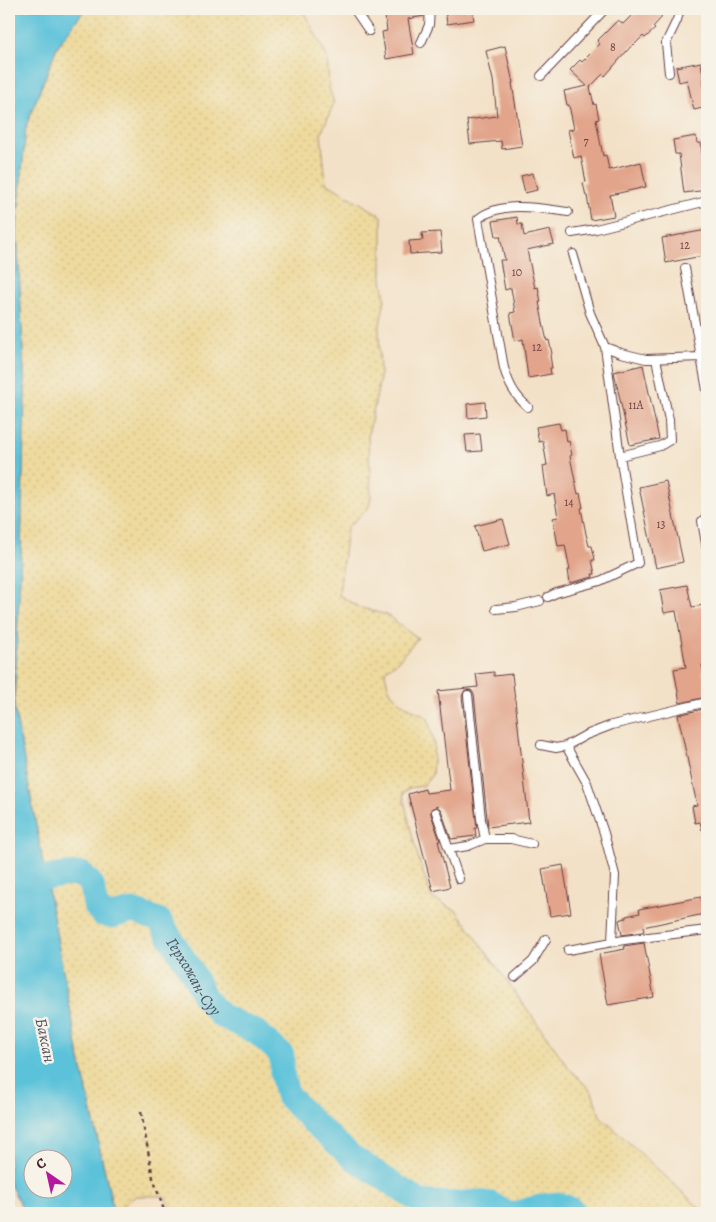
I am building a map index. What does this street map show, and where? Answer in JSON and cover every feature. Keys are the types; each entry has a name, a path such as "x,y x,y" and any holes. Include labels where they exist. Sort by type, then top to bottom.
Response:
{"lane":[{"path":"354,9 369,31"},
{"path":"421,43 429,25 430,9"},
{"path":"541,76 605,9"},
{"path":"669,73 666,43 680,9"},
{"path":"572,233 596,229 707,201"},
{"path":"528,407 519,400 510,386 504,368 478,219 486,213 519,206 568,212"},
{"path":"496,610 516,607 544,599 556,592 600,581 638,563 620,456 605,346 590,313 574,254"},
{"path":"685,268 707,390"},
{"path":"605,346 646,359 701,357"},
{"path":"620,456 660,446 670,440 669,420 656,359"},
{"path":"707,517 702,521 707,549"},
{"path":"468,696 481,819 485,840"},
{"path":"541,745 556,748 566,746 586,735 612,725 707,702"},
{"path":"566,746 587,783 604,833 615,875 612,942"},
{"path":"436,812 459,879"},
{"path":"449,849 468,846 485,840 511,839 532,844"},
{"path":"568,950 612,942 707,930"},
{"path":"515,978 533,961 546,940"}],"path":[{"path":"141,1112 153,1178 165,1213"}],"sand":[{"path":"85,9 302,9 327,56 329,88 334,103 321,134 326,183 382,216 382,278 385,299 379,330 380,379 368,436 371,498 369,507 347,528 339,595 358,607 387,615 418,638 397,662 385,671 390,689 394,695 405,705 428,718 434,744 432,775 423,786 409,788 403,794 423,872 432,898 457,911 569,1068 592,1092 600,1116 705,1213 177,1213 163,1196 136,1196 114,1212 78,1051 14,706 21,553 25,392 17,228 26,126 57,47"}],"water":[{"name":"Баксан","path":"9,9 85,9 57,47 26,126 17,228 25,392 21,553 14,706 78,1051 114,1213 25,1213 9,1183"}],"building":[{"path":"384,9 424,9 424,16 408,19 414,54 386,59 382,32 387,31"},
{"path":"445,9 472,9 474,20 447,24"},
{"path":"638,9 667,9 653,27 655,29 645,38 643,36 633,44 605,76 603,74 590,87 599,119 596,120 603,156 606,155 609,170 641,162 646,187 610,195 614,216 591,220 583,183 586,182 581,156 574,158 568,130 574,129 564,91 587,86 570,70 580,60 582,62 600,44 597,41 618,20 623,24"},
{"path":"505,46 513,83 522,146 502,149 501,141 470,144 467,120 497,116 493,80 486,51"},
{"path":"701,62 707,107 694,110 687,80 679,82 676,67"},
{"path":"696,136 697,143 701,143 702,154 705,154 707,190 684,193 679,154 675,154 673,140"},
{"path":"533,173 537,190 525,193 521,176"},
{"path":"517,217 518,224 522,224 524,236 550,230 554,244 527,250 535,288 538,287 544,328 552,354 550,355 551,374 528,378 523,339 515,341 510,313 515,312 511,288 505,290 500,260 505,260 500,236 496,236 493,221"},
{"path":"707,230 707,252 702,253 702,256 666,263 662,238"},
{"path":"440,232 442,252 410,254 409,241 423,240 422,233"},
{"path":"643,365 659,439 630,445 614,372"},
{"path":"485,402 486,416 468,418 467,404"},
{"path":"559,423 561,430 565,429 567,442 569,441 575,481 583,508 581,508 586,534 589,546 592,546 595,560 592,560 595,574 592,574 593,577 570,583 568,570 570,570 565,545 558,546 553,518 558,517 554,494 547,496 543,466 547,465 543,441 539,442 536,427"},
{"path":"480,434 482,451 467,452 465,435"},
{"path":"666,481 683,562 656,568 639,487"},
{"path":"503,519 510,544 482,551 475,526"},
{"path":"687,585 692,607 704,605 707,621 707,664 702,665 707,697 680,703 674,669 686,667 676,611 664,613 660,590"},
{"path":"494,672 494,676 512,674 529,822 488,827 474,694 471,690 465,690 462,696 477,828 475,828 476,836 451,839 441,810 437,806 431,809 450,887 433,891 408,794 425,789 426,793 450,790 438,691 478,687 476,674"},
{"path":"707,708 707,830 702,830 700,822 695,823 692,806 697,805 678,715"},
{"path":"563,865 571,913 550,916 542,869"},
{"path":"701,897 704,914 643,927 644,931 642,932 622,935 619,920 626,918 626,916 640,913 639,909"},
{"path":"644,943 654,997 608,1005 599,954 625,949 624,946"}],"waterway":[{"name":"Герхожан-Суу","path":"13,884 63,875 82,874 92,885 95,905 102,914 111,916 133,911 159,920 192,972 204,996 220,1015 256,1032 282,1055 282,1073 287,1095 314,1123 352,1157 420,1202 452,1204 476,1202 491,1204 506,1213"},
{"name":"Герхожан-Суу","path":"519,1213 548,1205 563,1206 575,1213"}]}
